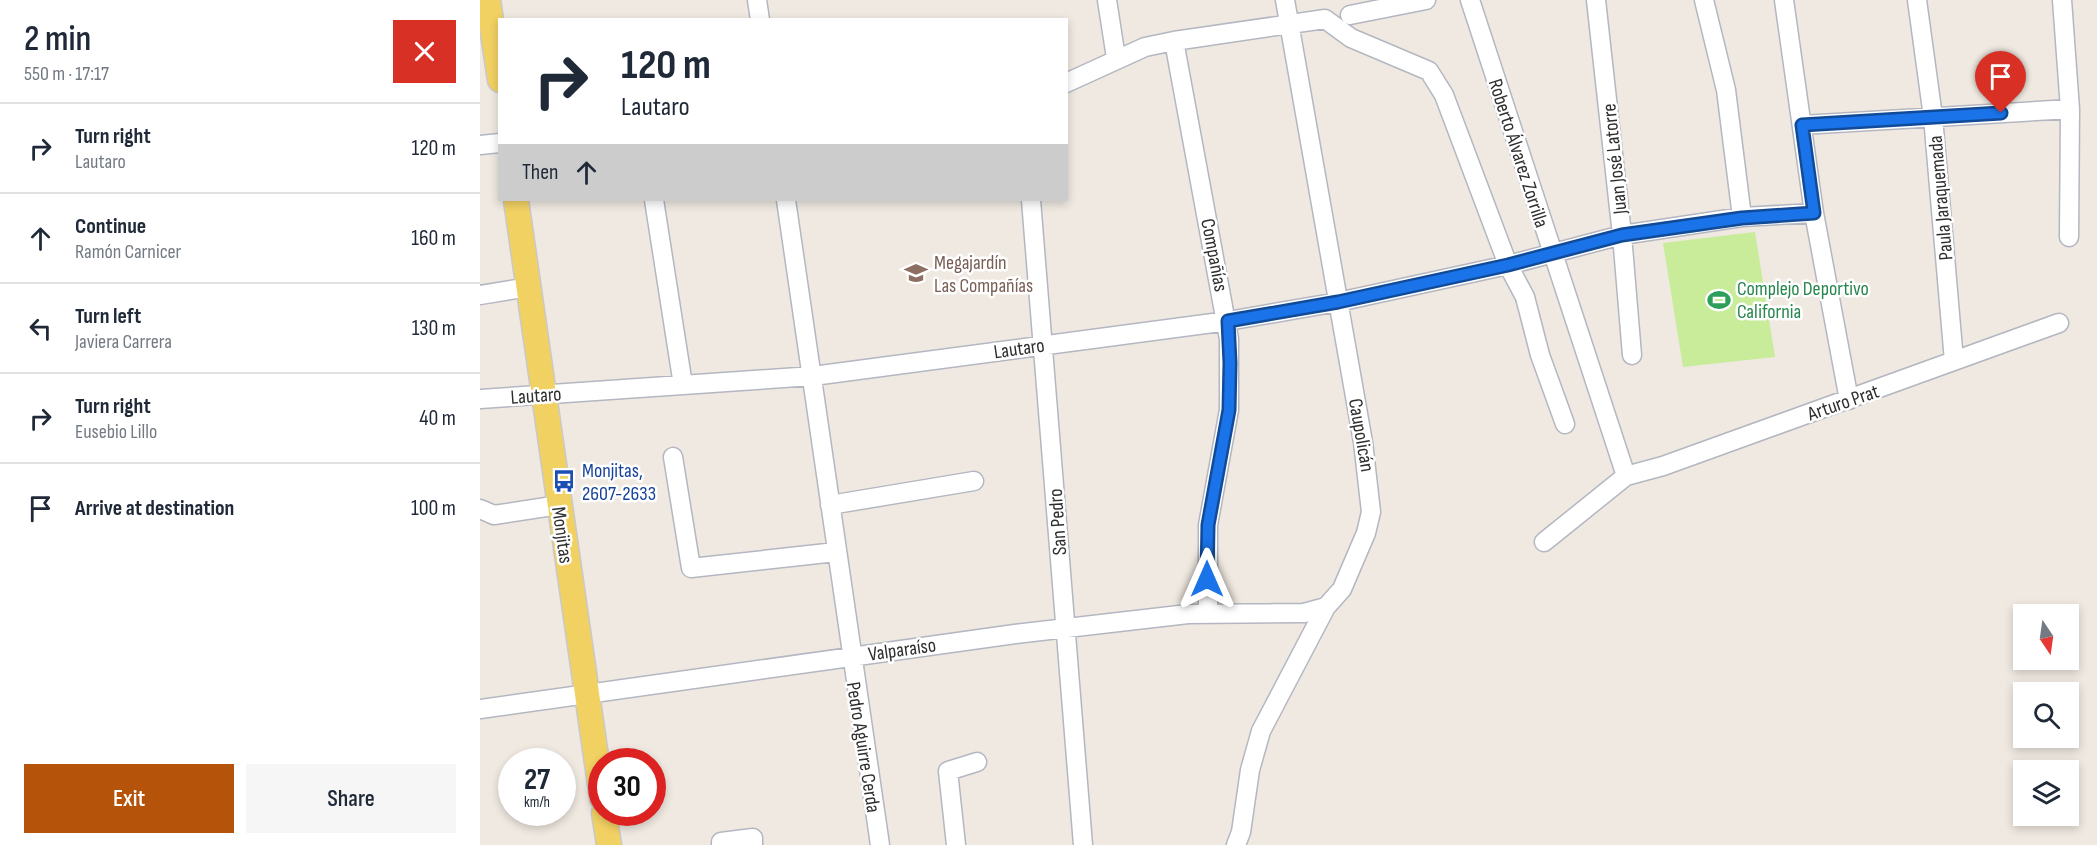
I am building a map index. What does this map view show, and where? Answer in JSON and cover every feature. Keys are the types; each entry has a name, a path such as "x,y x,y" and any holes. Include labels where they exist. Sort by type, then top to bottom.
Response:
{"main road":[{"path":"488,0 498,67"},
{"name":"Monjitas","path":"516,201 594,748"},
{"path":"606,826 609,845"}],"street":[{"path":"757,0 760,18"},
{"path":"1107,0 1116,58"},
{"name":"Caupolicán","path":"1236,845 1241,832 1250,770 1261,731 1326,607 1342,589 1360,548 1371,512 1370,481 1285,0"},
{"path":"1350,15 1426,0"},
{"name":"Juan José Latorre","path":"1596,0 1622,235 1632,355"},
{"path":"1704,0 1726,90 1742,218"},
{"path":"1784,0 1814,213 1849,400"},
{"name":"Paula Jaraquemada","path":"1917,0 1932,117 1954,361"},
{"path":"2062,0 2070,109 2068,237"},
{"name":"Roberto Álvarez Zorrilla","path":"1476,2 1552,254 1626,476"},
{"path":"1068,82 1116,58 1145,47 1288,23 1324,20 1351,38 1429,71 1444,95 1508,265 1525,297 1540,355 1565,424"},
{"name":"Compañías","path":"1174,41 1228,321 1229,410 1208,525 1208,614"},
{"path":"1802,125 2070,109"},
{"path":"480,145 498,143"},
{"path":"654,201 683,385"},
{"name":"Pedro Aguirre Cerda","path":"786,201 813,376 850,657 879,845"},
{"name":"San Pedro","path":"1031,201 1083,845"},
{"name":"Lautaro","path":"480,399 813,376 1228,321 1338,302 1508,265 1622,235 1742,218 1814,213"},
{"path":"480,295 529,287"},
{"name":"Arturo Prat","path":"1626,476 1663,466 2059,323"},
{"path":"673,457 691,568 836,552"},
{"path":"1544,542 1626,476"},
{"path":"830,505 974,481"},
{"path":"480,509 494,515 559,505"},
{"name":"Valparaíso","path":"480,709 1065,628 1208,614 1304,613 1326,607"},
{"path":"956,845 948,771 977,762"},
{"path":"721,845 721,842 753,838 753,845"}],"green space":[{"name":"Complejo Deportivo California","path":"1755,232 1775,357 1683,367 1663,243"}],"place":[{"name":"Megajardín Las Compañías","path":"916,273"},
{"name":"Complejo Deportivo California","path":"1719,300"},
{"name":"Monjitas, 2607-2633","path":"564,481"}],"route":[{"path":"1207,579 1208,525 1229,410 1228,321 1338,302 1508,265 1622,235 1742,218 1814,213 1802,125 2001,113"}]}
